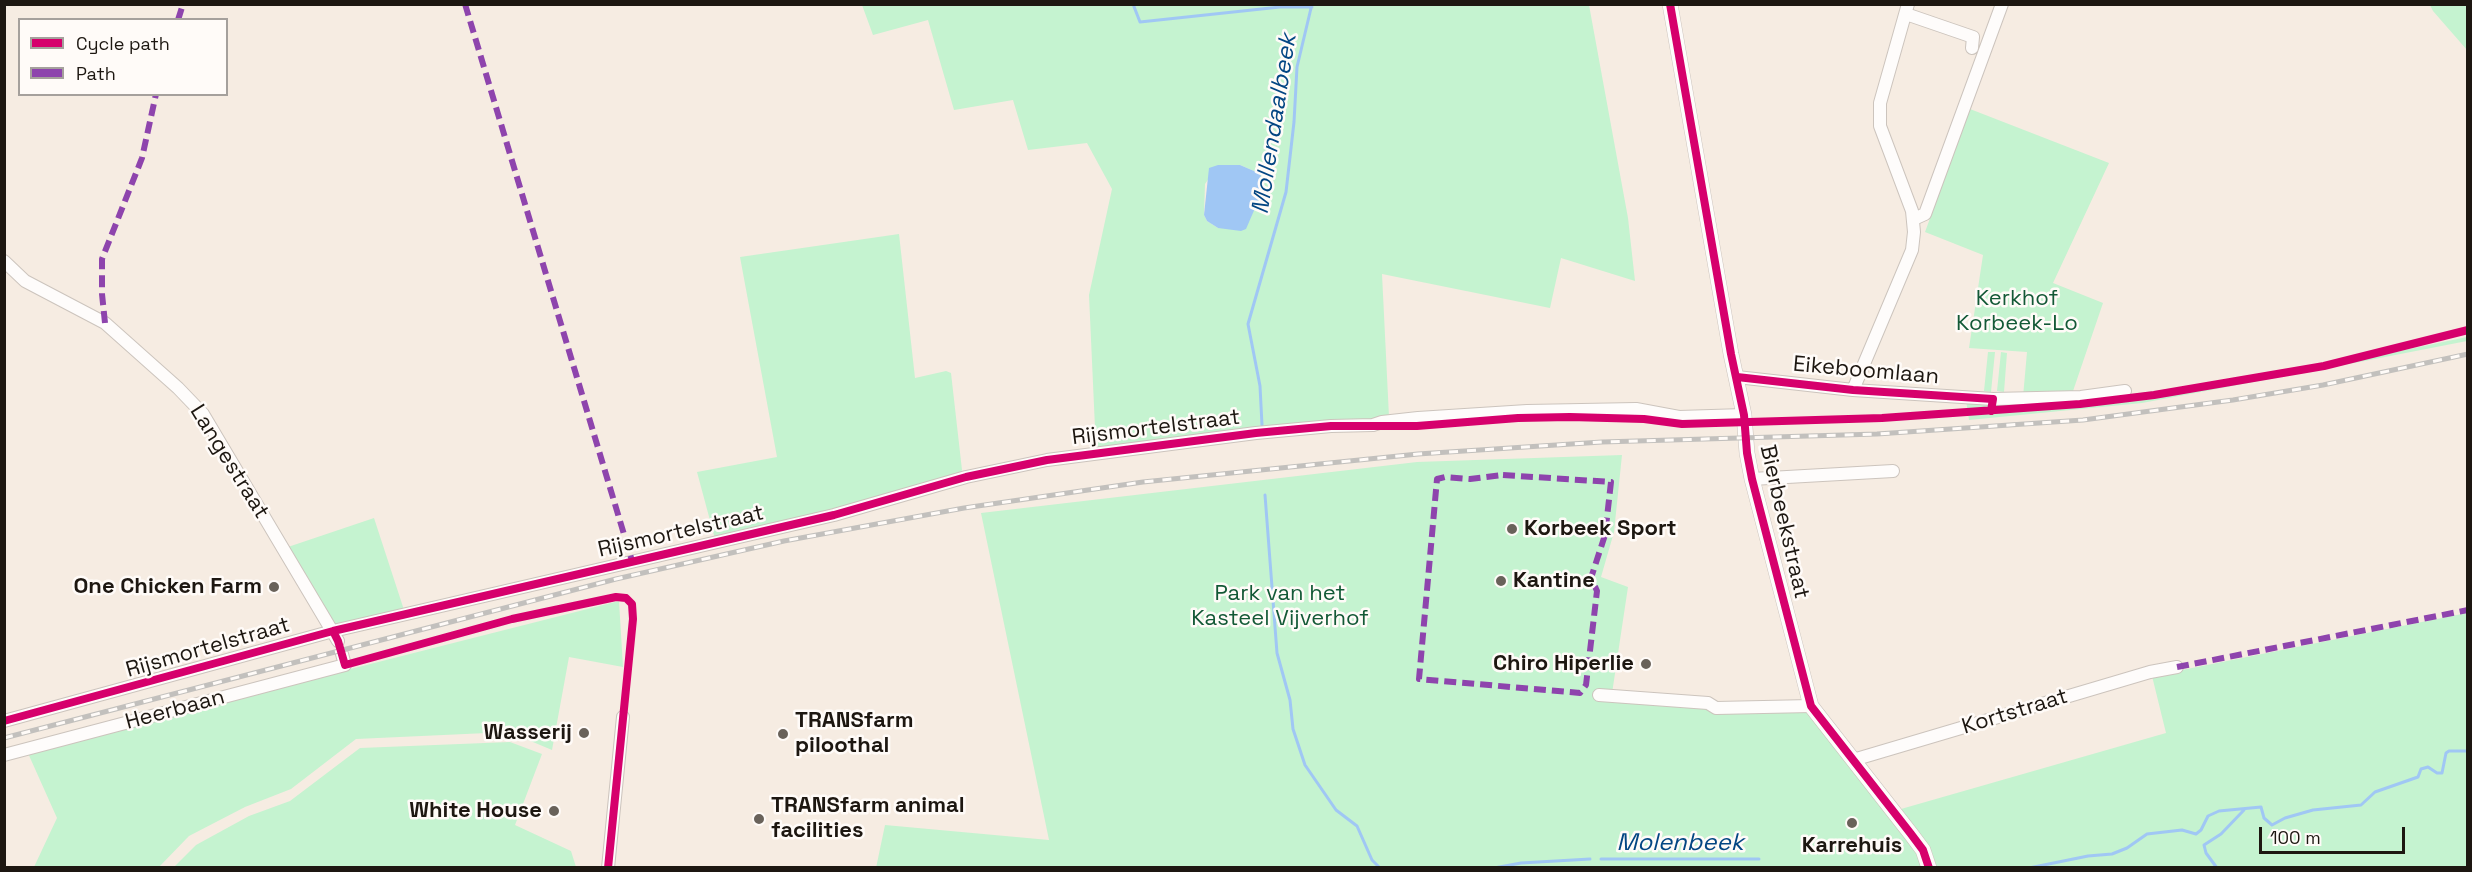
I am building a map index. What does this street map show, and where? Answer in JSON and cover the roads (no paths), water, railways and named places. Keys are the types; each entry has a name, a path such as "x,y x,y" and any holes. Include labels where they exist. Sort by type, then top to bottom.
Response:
{"street":[{"name":"Bierbeekstraat","path":"1670,4 1744,415 1752,479 1811,706 1923,850 1929,867"},
{"path":"1972,48 1973,37 1907,9 1880,103 1881,126 1914,219 1925,214 2002,4"},
{"name":"Eikeboomlaan","path":"1853,390 1912,250 1914,219"},
{"name":"Langestraat","path":"4,261 25,281 105,323 178,387 203,414 336,636"},
{"name":"Eikeboomlaan","path":"1737,377 1853,390 1992,399 2081,397 2125,391"},
{"name":"Rijsmortelstraat","path":"4,721 336,636 834,515 966,477 1047,460 1331,426 1373,426 1391,421 1527,411 1636,409 1678,417 1744,415"},
{"path":"1752,479 1893,471"},
{"name":"Heerbaan","path":"4,755 343,660"},
{"name":"Kortstraat","path":"1853,760 2139,675 2177,667"},
{"path":"1599,694 1708,703 1716,708 1811,706"},
{"path":"608,867 623,717"}],"water":[{"path":"1218,165 1240,165 1261,174 1259,199 1246,229 1241,231 1218,228 1207,221 1204,215 1209,168"}],"waterway":[{"path":"1133,4 1140,22 1280,7 1312,7"},
{"name":"Mollendaalbeek","path":"1262,425 1260,386 1248,324 1286,192 1294,122 1297,67 1312,4"},
{"name":"Mollendaalbeek","path":"1265,495 1277,653 1290,700 1293,729 1305,765 1336,810 1357,826 1372,860 1380,868"},
{"name":"Molenbeek","path":"2029,868 2088,856 2112,854 2127,848 2147,834 2182,830 2196,834 2201,830 2208,816 2219,811 2261,807 2264,818 2272,825 2285,818 2313,810 2361,805 2375,792 2418,777 2421,769 2428,767 2437,773 2442,773 2446,753 2449,751 2468,751"},
{"path":"2217,868 2206,853 2204,845 2221,834 2244,810"},
{"name":"Molenbeek","path":"1494,868 1521,863 1590,859"},
{"name":"Molenbeek","path":"1601,859 1759,859"},
{"name":"Molenbeek","path":"321,868 343,868"}],"railway":[{"path":"4,738 616,579 784,541 964,508 1143,482 1418,454 1602,442 1877,434 2083,420 2233,400 2323,385 2468,354"}],"place":[{"name":"Korbeek Sport","path":"1512,529"},
{"name":"Kantine","path":"1501,581"},
{"name":"One Chicken Farm","path":"274,587"},
{"name":"Chiro Hiperlie","path":"1646,664"},
{"name":"Wasserij","path":"584,733"},
{"name":"TRANSfarm piloothal","path":"783,734"},
{"name":"White House","path":"554,811"},
{"name":"TRANSfarm animal facilities","path":"759,819"},
{"name":"Karrehuis","path":"1852,823"}],"park label":[{"name":"Kerkhof Korbeek-Lo","path":"2017,312"},
{"name":"Park van het Kasteel Vijverhof","path":"1280,606"}]}
